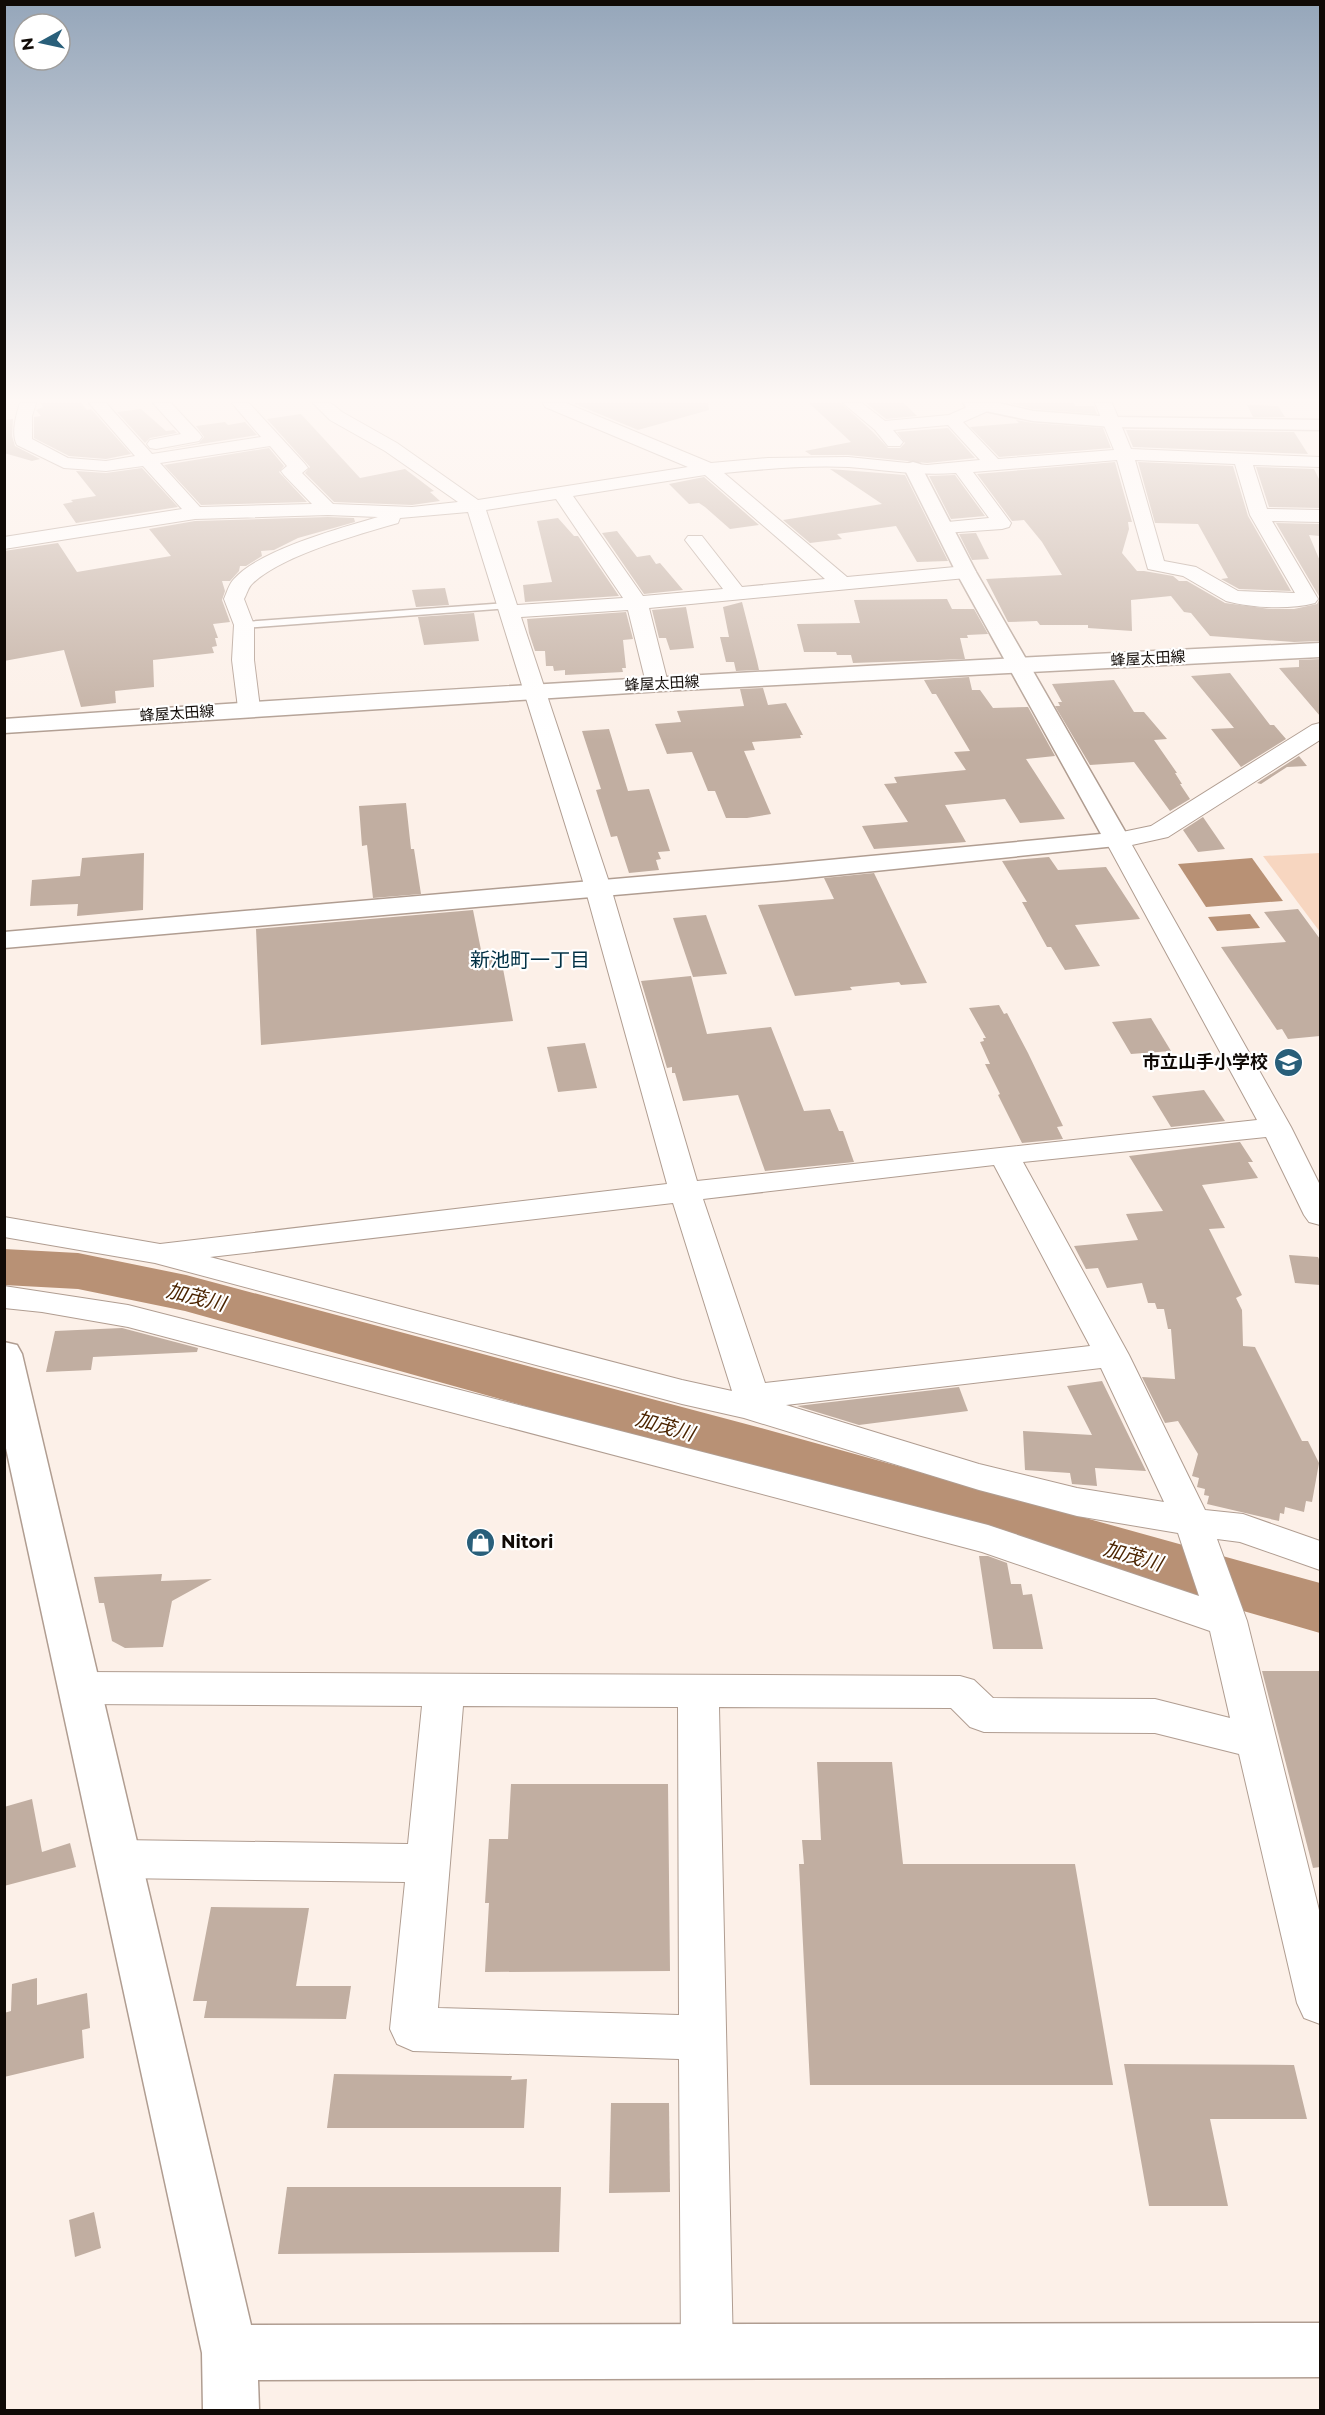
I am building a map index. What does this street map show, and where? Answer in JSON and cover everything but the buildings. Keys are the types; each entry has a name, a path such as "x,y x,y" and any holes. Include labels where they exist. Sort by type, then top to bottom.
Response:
{"street":[{"path":"4,543 178,516"},
{"path":"249,708 243,660 244,626 234,599 243,582 265,567 311,546 403,516"},
{"path":"478,516 598,888 685,1193 749,1401"},
{"path":"577,516 638,603 657,683"},
{"path":"763,516 843,584"},
{"path":"938,516 966,572 1118,840 1276,1127 1320,1215"},
{"path":"944,527 1002,523 997,516"},
{"path":"1141,516 1155,565 1189,571 1233,597 1272,600 1308,599 1260,516"},
{"path":"695,540 737,594"},
{"path":"508,609 638,603 966,572"},
{"name":"蜂屋太田線","path":"4,726 534,690 1320,650"},
{"path":"4,940 1118,840 1158,832 1320,730"},
{"path":"155,1252 1004,1155 1276,1127"},
{"path":"1004,1155 1112,1355 1193,1523 1227,1621 1320,2003"},
{"path":"4,1227 155,1252 682,1392 749,1401 979,1477 1077,1502 1158,1514 1193,1523 1243,1528 1320,1556"},
{"path":"4,1297 42,1301 128,1316 988,1539 1227,1621"},
{"path":"4,1354 230,2353 231,2410"},
{"path":"749,1401 1112,1355"},
{"path":"80,1688 960,1692 984,1715 1155,1716 1257,1742"},
{"path":"444,1690 413,2029 702,2038"},
{"path":"698,1692 707,2351"},
{"path":"118,1859 428,1863"},
{"path":"230,2353 1320,2350"}],"lane":[{"path":"244,626 508,609"}],"shaded area":[{"path":"1320,853 1320,932 1263,856"},
{"path":"1252,858 1283,901 1206,907 1178,864"},
{"path":"1250,914 1260,928 1217,931 1208,917"}],"waterway":[{"name":"加茂川","path":"4,1267 78,1271 186,1293 761,1450 1320,1608"}],"place":[{"name":"市立山手小学校","path":"1289,1062"},
{"name":"Nitori","path":"480,1542"}],"district":[{"name":"新池町一丁目","path":"530,960"}]}
